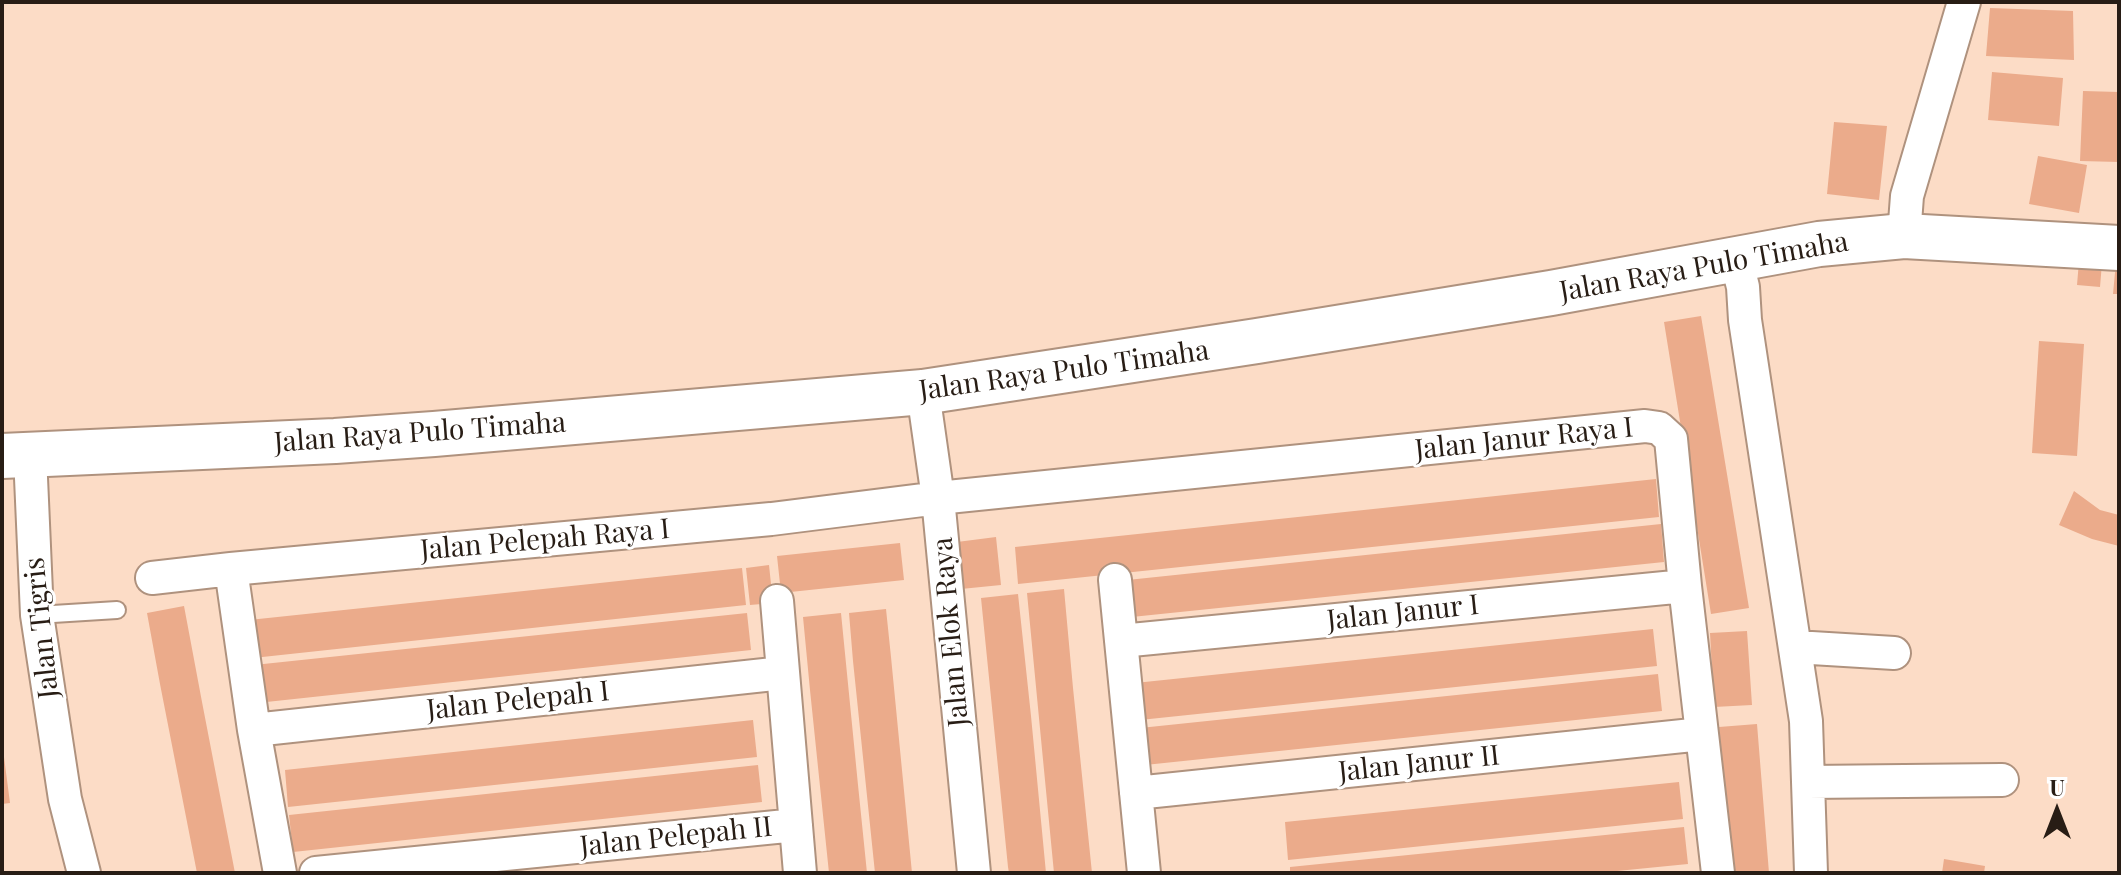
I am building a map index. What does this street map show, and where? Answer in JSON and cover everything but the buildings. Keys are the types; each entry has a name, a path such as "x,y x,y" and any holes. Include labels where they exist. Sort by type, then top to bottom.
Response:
{"street":[{"path":"1904,236 1907,196 1964,2"},
{"name":"Jalan Raya Pulo Timaha","path":"21,466 406,436 926,406 1243,344 1551,293 1739,273 1819,244 1904,236 2119,248"},
{"path":"1739,273 1806,721 1811,873"},
{"name":"Jalan Elok Raya","path":"926,406 938,498 974,873"},
{"name":"Jalan Janur Raya I","path":"938,498 1645,426 1659,428 1671,439 1718,873"},
{"name":"Jalan Tigris","path":"21,466 33,538 37,615 65,799 84,873"},
{"name":"Jalan Pelepah Raya I","path":"152,578 755,521 938,498"},
{"path":"231,569 254,730 280,873"},
{"path":"1115,580 1144,873"},
{"name":"Jalan Janur I","path":"1121,641 1685,586"},
{"path":"777,601 800,873"},
{"path":"1795,647 1894,653"},
{"name":"Jalan Pelepah I","path":"254,730 783,673"},
{"name":"Jalan Janur II","path":"1136,793 1702,734"},
{"path":"1808,782 2002,780"},
{"name":"Jalan Pelepah II","path":"316,873 796,825"}],"lane":[{"path":"37,615 117,610"}]}
